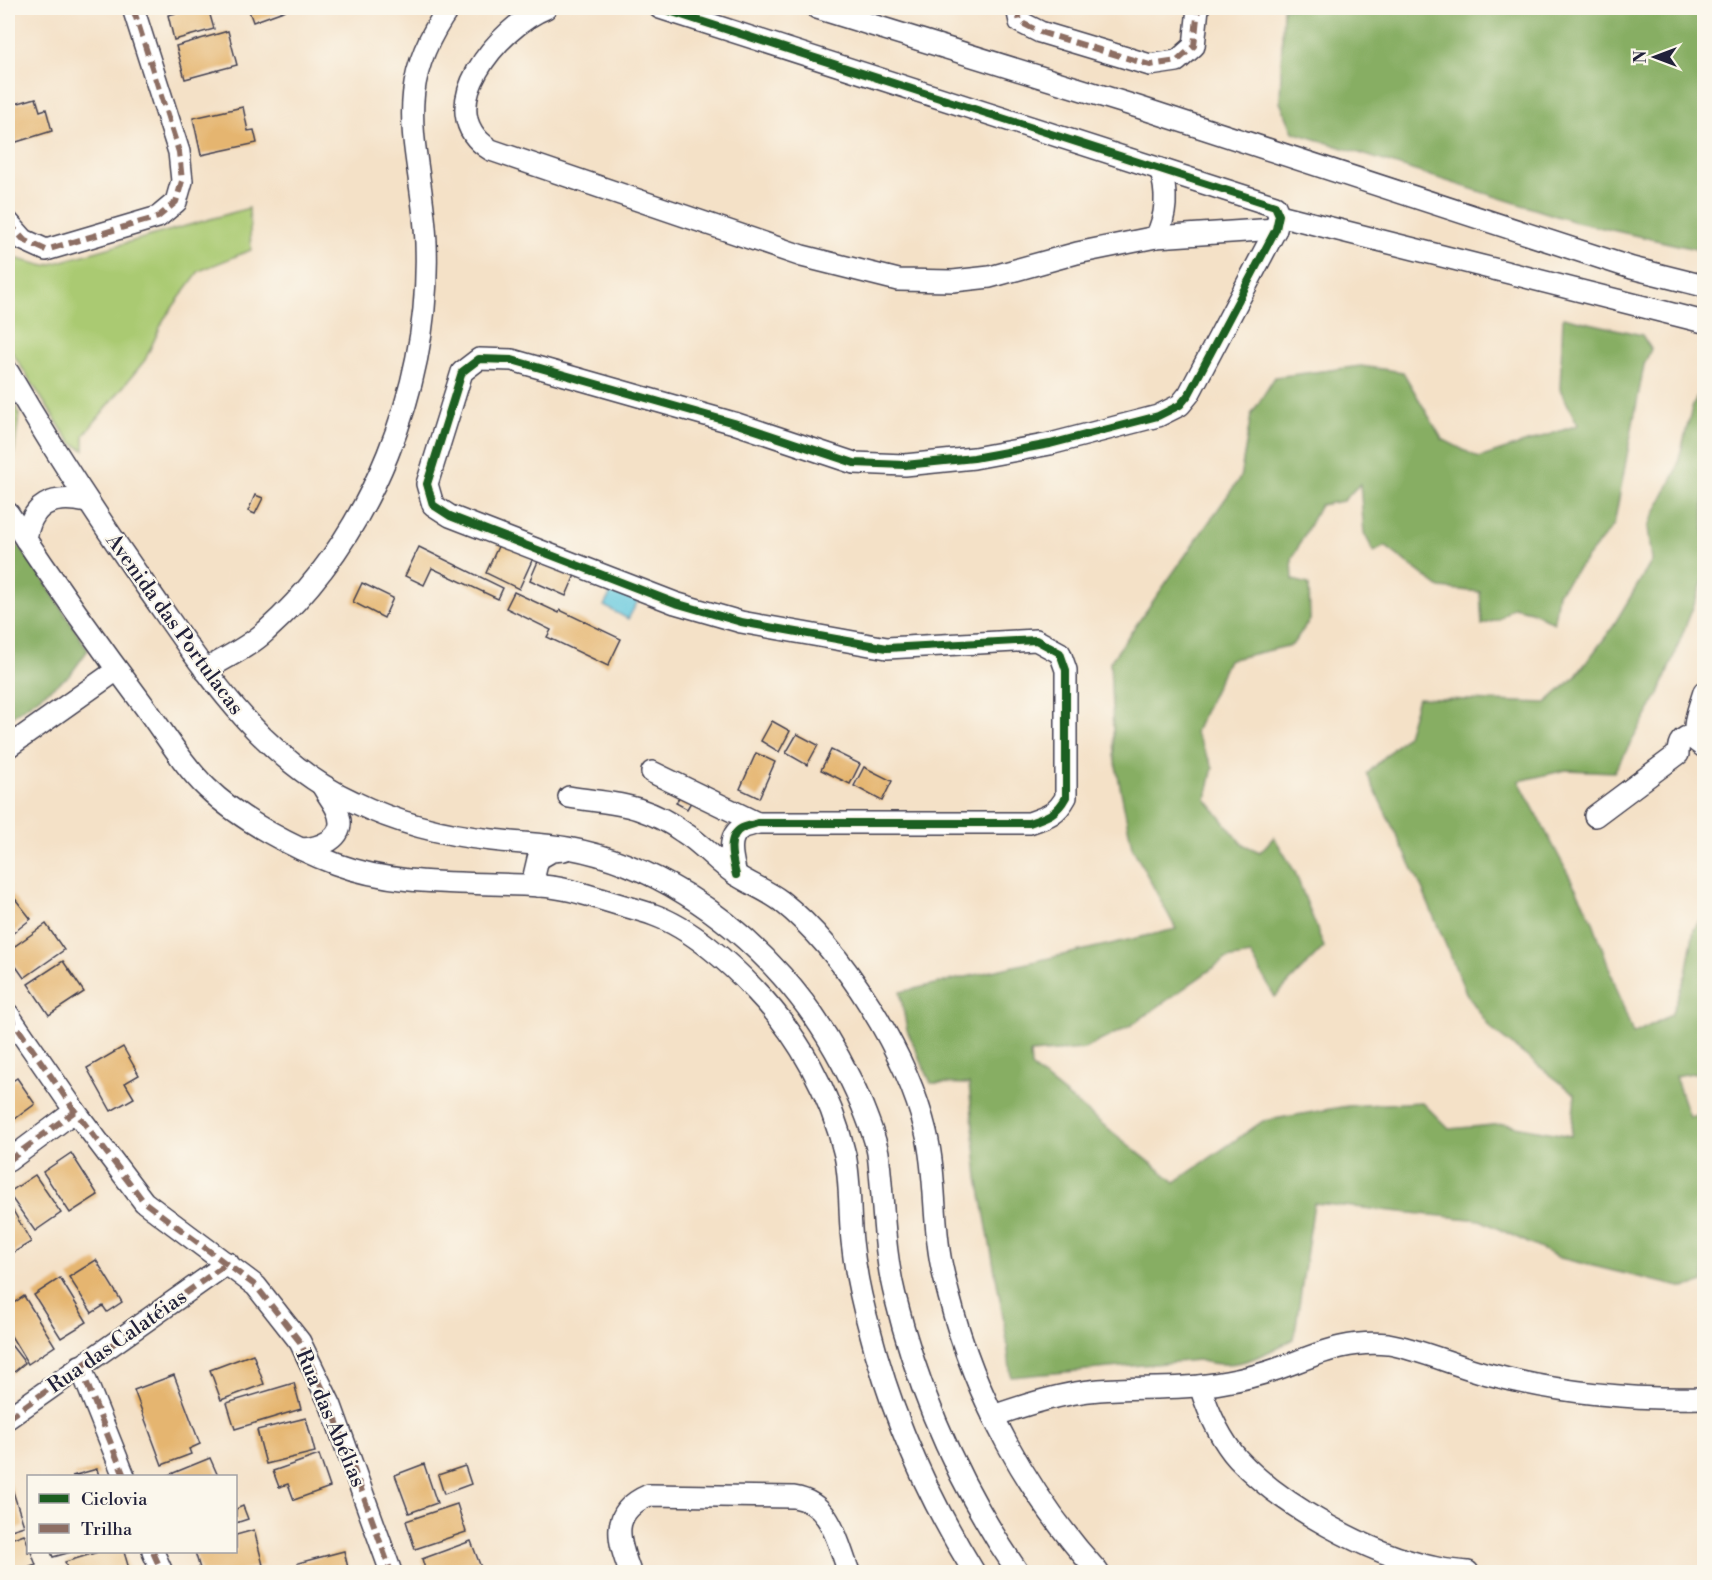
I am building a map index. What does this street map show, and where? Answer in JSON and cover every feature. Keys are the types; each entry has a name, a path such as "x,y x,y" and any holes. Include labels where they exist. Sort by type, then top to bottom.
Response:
{"street":[{"path":"8,222 24,240 46,250 158,217 176,202 182,181 179,152 133,8"},
{"path":"205,670 265,633 309,585 329,559 364,503 392,444 414,368 426,279 424,212 412,127 413,90 430,38 449,8"},
{"path":"546,8 527,17 500,40 484,61 471,84 465,109 468,125 477,140 491,150 802,256 898,280 953,280 990,277 1077,253 1156,237 1278,222 1704,322"},
{"path":"660,8 1275,206 1278,222 1189,394 1180,405 1158,416 1050,444 974,458 905,465 854,463 734,423 512,360 479,359 462,372 427,484 433,505 450,516 675,603 741,622 887,648 1036,640 1060,653 1066,670 1065,797 1060,808 1052,816 1029,823 757,824 741,828 733,839 731,854 736,875"},
{"path":"817,8 1149,110 1632,268 1704,286"},
{"path":"1017,8 1020,22 1040,32 1150,65 1178,61 1194,46 1198,8"},
{"path":"1156,237 1161,228 1166,206 1165,188 1160,169"},
{"name":"Avenida das Portulacas","path":"8,372 87,502 205,670 243,717 264,738 322,785 365,807 432,830 489,840 574,849 662,880 714,913 738,932 802,999 820,1025 853,1084 877,1148 886,1257 918,1374 944,1440 966,1486 1018,1572"},
{"path":"26,540 28,525 37,510 51,502 65,499 87,502"},
{"path":"8,513 117,670 207,788 255,824 302,849 339,865 370,873 449,883 539,886 569,890 657,916 721,957 758,992 806,1057 829,1106 845,1158 852,1245 868,1325 882,1375 906,1442 923,1479 941,1516 974,1572"},
{"path":"8,747 117,670"},
{"path":"1595,816 1678,754 1684,759 1693,759 1701,743 1695,719 1704,692"},
{"path":"652,772 757,824"},
{"path":"302,849 326,844 340,826 338,813 322,785"},
{"path":"569,797 638,809 683,832 736,875 780,900 820,941 856,986 874,1013 904,1072 926,1133 933,1173 940,1258 950,1299 973,1368 993,1416 1035,1490 1058,1524 1098,1572"},
{"path":"539,886 534,876 538,859 552,851 574,849"},
{"name":"Rua das Abélias","path":"8,1014 75,1111 144,1202 256,1286 300,1342 331,1406 392,1572"},
{"path":"8,1161 75,1111"},
{"name":"Rua das Calatéias","path":"8,1418 228,1263"},
{"path":"993,1416 1045,1399 1071,1394 1121,1389 1200,1386 1226,1382 1274,1370 1337,1347 1372,1343 1406,1348 1489,1374 1542,1386 1611,1395 1704,1398"},
{"path":"80,1366 124,1475"},
{"path":"1200,1386 1212,1417 1228,1446 1238,1458 1279,1493 1350,1537 1431,1570 1468,1572"},
{"path":"630,1572 620,1546 619,1528 626,1511 649,1495 794,1497 811,1502 827,1516 849,1572"},
{"path":"154,1553 162,1572"}],"green space":[{"path":"1283,8 1704,8 1704,251 1572,221 1293,132 1280,102"},
{"path":"249,208 251,250 199,271 164,319 145,360 84,435 84,450 72,443 8,346 8,252 14,258 45,266"},
{"path":"1563,317 1642,335 1651,349 1644,365 1614,525 1558,593 1554,623 1531,611 1513,607 1499,619 1482,625 1480,592 1440,588 1385,546 1374,552 1364,533 1360,484 1343,501 1320,505 1292,559 1293,580 1309,584 1310,620 1292,645 1228,660 1195,732 1213,767 1206,799 1242,844 1260,852 1274,837 1295,872 1324,947 1275,997 1251,955 1226,959 1130,1026 1084,1049 1030,1053 1031,1067 1175,1182 1263,1121 1347,1106 1422,1102 1449,1129 1504,1124 1571,1136 1575,1094 1491,1029 1466,993 1420,884 1367,774 1407,735 1418,698 1546,703 1576,676 1610,631 1652,561 1648,527 1676,471 1691,411 1698,393 1704,387 1704,579 1659,694 1614,772 1566,770 1519,781 1592,919 1633,1034 1671,1015 1686,974 1694,929 1704,914 1704,1071 1675,1076 1689,1117 1704,1112 1704,1282 1684,1288 1560,1258 1480,1220 1314,1203 1294,1339 1259,1356 1236,1363 1224,1364 1198,1360 1011,1377 1005,1327 978,1178 969,1084 931,1083 907,1030 900,992 1176,929 1132,847 1114,756 1110,662 1240,478 1251,415 1275,377 1361,366 1403,372 1442,439 1479,458 1578,425 1560,389"},
{"path":"8,386 19,415 13,462 8,468"},
{"path":"8,534 35,566 88,650 70,675 8,719"}],"water":[{"path":"614,587 638,601 628,619 604,606"}],"building":[{"path":"196,8 208,8 214,29 174,40 168,15"},
{"path":"248,8 285,8 286,10 253,22"},
{"path":"228,31 237,65 185,79 176,46"},
{"path":"36,98 40,111 46,109 52,131 10,144 8,106"},
{"path":"243,107 248,131 254,130 257,143 201,155 193,118"},
{"path":"255,495 263,498 255,514 248,511"},
{"path":"501,540 534,556 519,589 486,573"},
{"path":"419,547 503,588 498,599 432,568 424,585 405,576"},
{"path":"542,552 578,568 566,596 530,580"},
{"path":"362,583 393,598 384,618 353,602"},
{"path":"514,592 559,613 560,610 621,639 608,666 547,637 551,630 506,608"},
{"path":"772,721 790,731 779,752 761,741"},
{"path":"797,734 818,745 807,765 786,753"},
{"path":"831,750 860,764 850,784 821,770"},
{"path":"756,753 775,762 759,798 740,789"},
{"path":"864,767 892,781 882,801 854,786"},
{"path":"683,790 694,797 687,809 676,803"},
{"path":"12,895 31,919 12,934 8,928 8,899"},
{"path":"46,924 64,950 24,978 8,955 8,951"},
{"path":"63,961 84,992 49,1015 28,984"},
{"path":"123,1047 139,1075 125,1083 134,1098 111,1111 87,1068"},
{"path":"17,1078 35,1104 8,1124 8,1084"},
{"path":"71,1153 98,1195 70,1213 43,1172"},
{"path":"35,1175 61,1213 35,1231 8,1193"},
{"path":"11,1207 31,1242 8,1256 8,1209"},
{"path":"96,1260 122,1302 107,1312 103,1306 92,1313 69,1277"},
{"path":"60,1278 87,1322 61,1338 34,1295"},
{"path":"24,1296 55,1346 28,1364 8,1331 8,1307"},
{"path":"8,1341 25,1363 8,1377"},
{"path":"253,1354 264,1384 221,1400 210,1370"},
{"path":"174,1375 200,1444 189,1449 191,1454 162,1465 134,1390"},
{"path":"294,1383 301,1409 235,1429 227,1403"},
{"path":"306,1418 315,1452 266,1464 257,1430"},
{"path":"319,1455 330,1487 294,1500 288,1484 279,1487 273,1471"},
{"path":"210,1458 218,1475 168,1475"},
{"path":"424,1464 437,1503 409,1513 395,1475"},
{"path":"465,1466 471,1484 444,1494 438,1475"},
{"path":"97,1469 99,1475 76,1475"},
{"path":"8,1476 24,1526 8,1531"},
{"path":"457,1504 466,1532 415,1549 406,1521"},
{"path":"243,1506 248,1519 237,1523 237,1509"},
{"path":"254,1530 263,1565 235,1572 201,1572 195,1553 237,1553 237,1535"},
{"path":"24,1534 27,1553 31,1553 36,1565 16,1572 8,1572 8,1540"},
{"path":"471,1541 482,1570 426,1572 422,1559"},
{"path":"344,1551 349,1572 301,1572 298,1563"},
{"path":"51,1553 67,1553 53,1557"},
{"path":"95,1553 124,1553 130,1572 68,1572 65,1562"}],"marked path":[{"path":"8,222 24,240 46,250 158,217 176,202 182,181 179,152 133,8"},
{"path":"1017,8 1020,22 1040,32 1150,65 1177,61 1194,46 1198,8"},
{"path":"8,1014 75,1111 144,1202 256,1286 300,1342 331,1406 391,1572"},
{"path":"8,1161 75,1111"},
{"path":"8,1418 228,1263"},
{"path":"80,1366 124,1475"},
{"path":"153,1553 162,1572"}],"cycle path":[{"path":"660,8 1275,206 1279,215 1276,229 1189,394 1180,405 1158,416 1050,444 974,458 905,465 854,463 734,423 512,360 479,359 462,372 427,484 433,505 450,516 675,603 741,622 887,648 1036,640 1060,653 1066,670 1066,797 1051,814 1029,823 757,823 742,828 733,837 732,856 736,875"}]}
